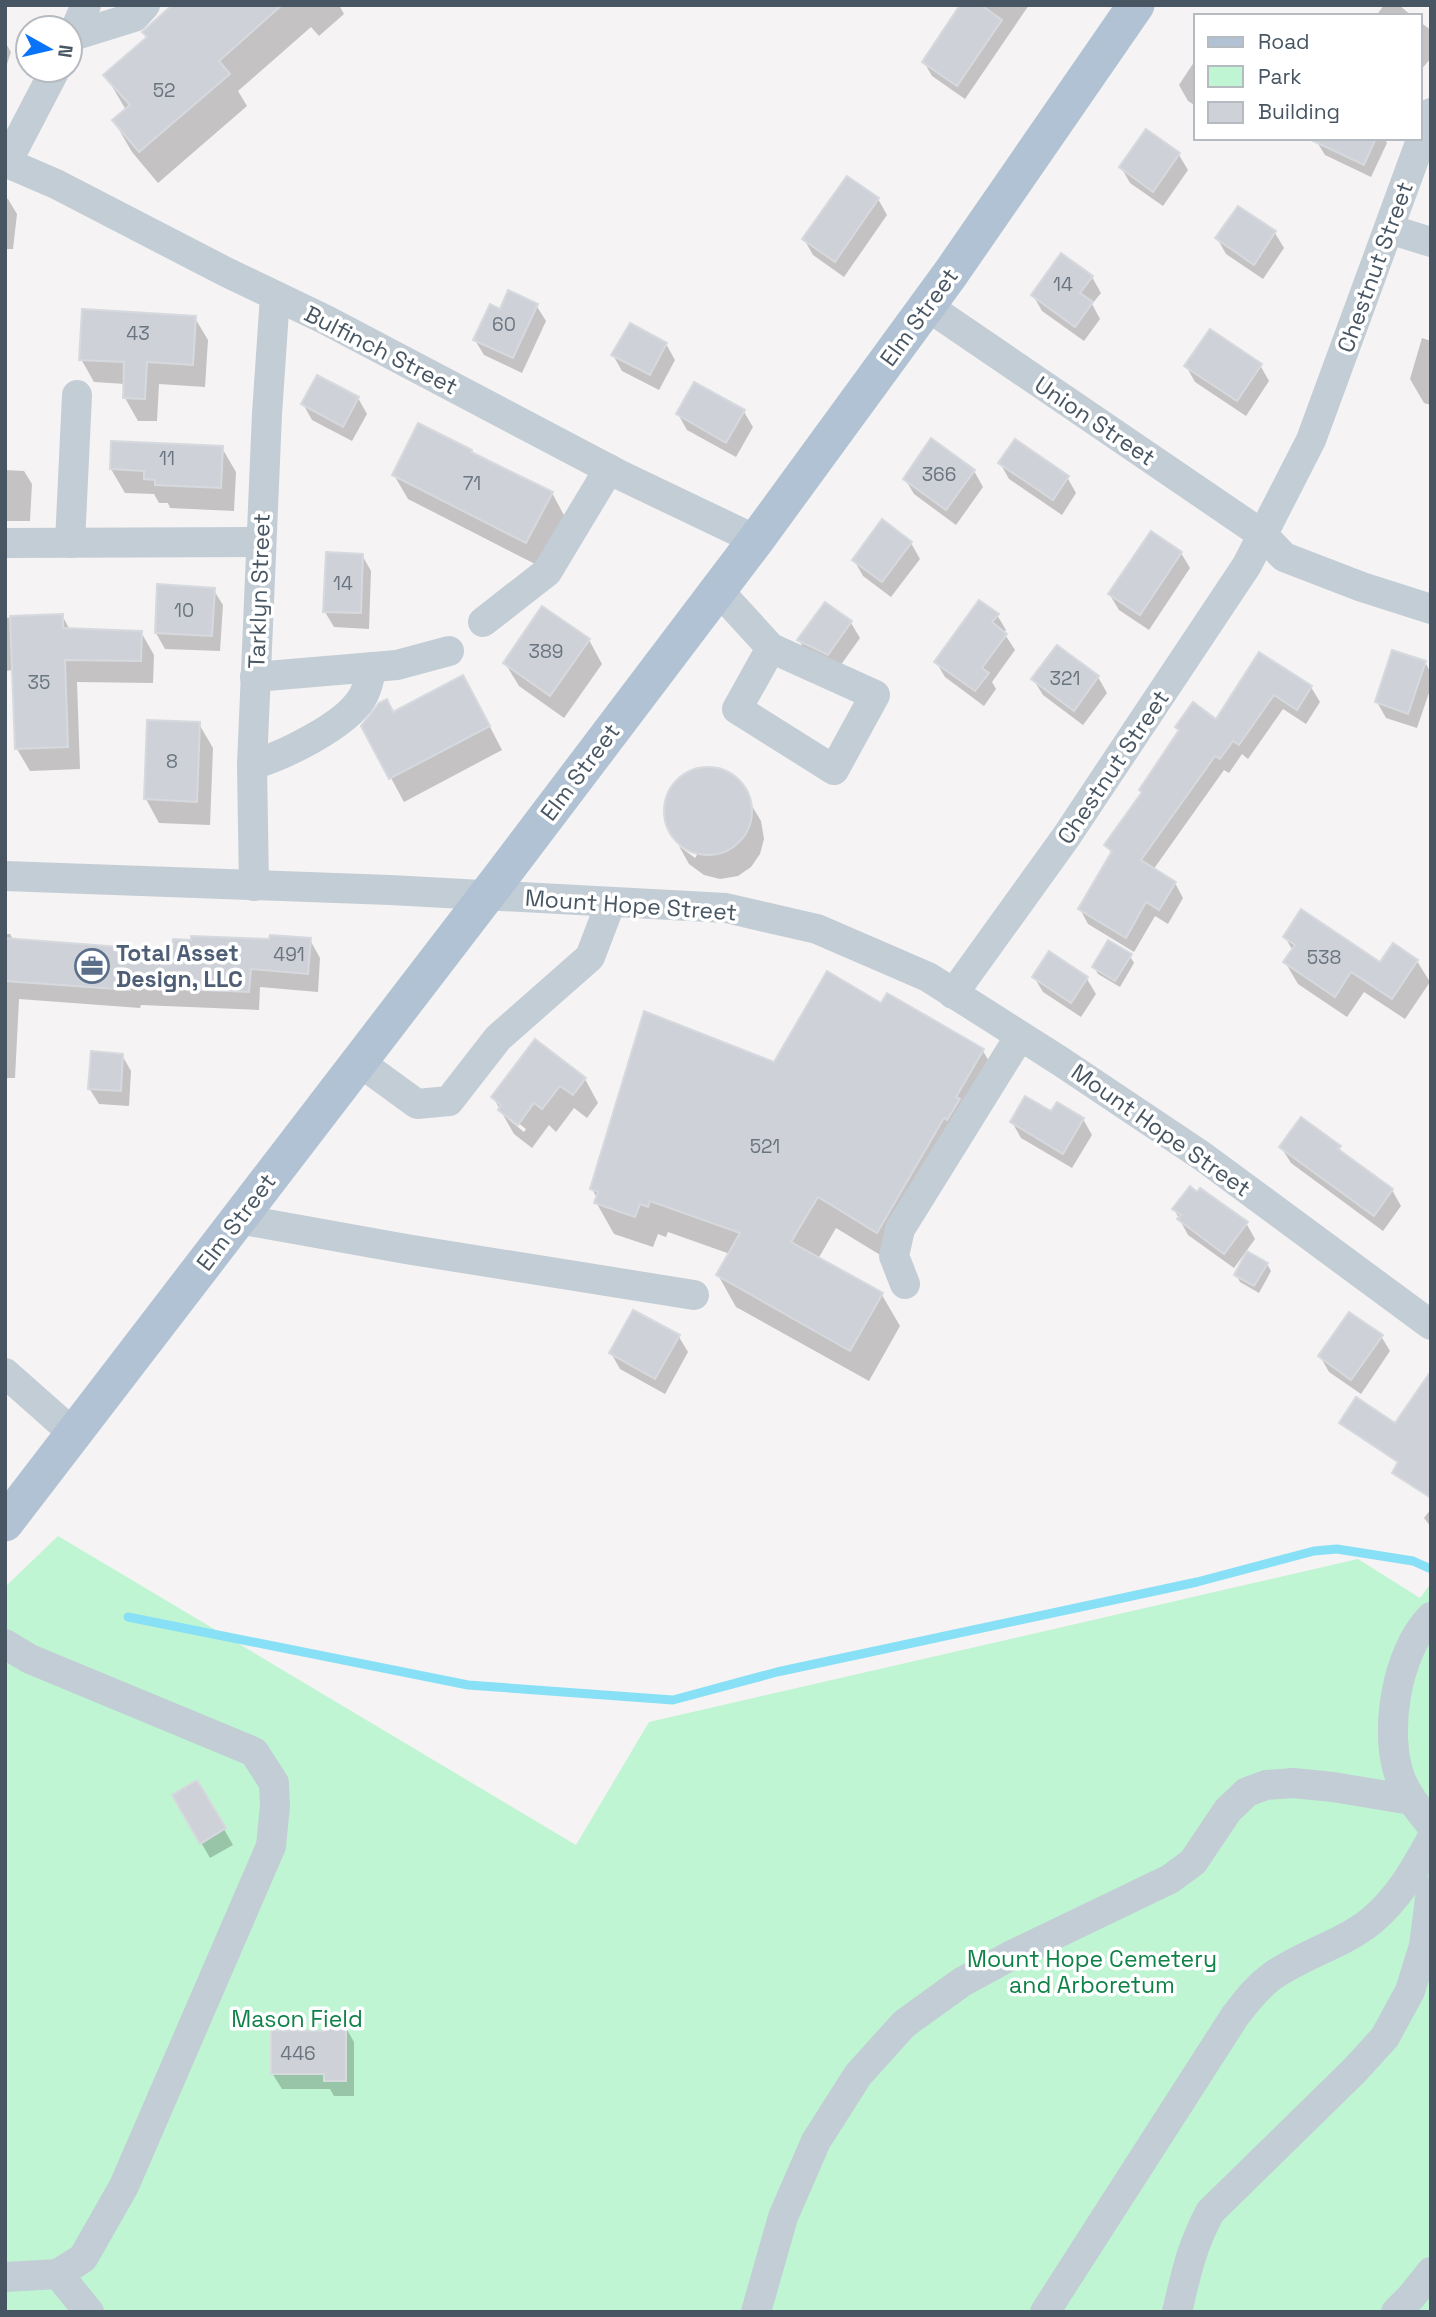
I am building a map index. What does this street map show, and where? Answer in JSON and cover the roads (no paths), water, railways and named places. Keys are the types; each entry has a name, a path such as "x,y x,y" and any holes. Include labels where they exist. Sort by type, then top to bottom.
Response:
{"main road":[{"name":"Elm Street","path":"5,1523 756,540 927,306 1136,5"}],"street":[{"path":"84,34 134,17 145,5"},
{"path":"6,162 48,84"},
{"name":"Chestnut Street","path":"1422,138 1431,113"},
{"name":"Chestnut Street","path":"953,994 1066,836 1247,565 1311,440 1421,140"},
{"name":"Bulfinch Street","path":"6,162 56,184 326,320 608,469 756,540"},
{"path":"1389,229 1431,242"},
{"name":"Tarklyn Street","path":"254,886 252,765 275,296"},
{"name":"Union Street","path":"927,306 1263,535"},
{"path":"69,543 77,395"},
{"path":"483,622 547,572 608,469"},
{"path":"1263,535 1284,557 1362,587 1431,609"},
{"path":"5,543 261,542"},
{"path":"718,590 771,648 875,695 834,770 737,709 771,648"},
{"path":"256,677 397,665 449,651"},
{"path":"252,765 286,753 348,714 362,699 372,667"},
{"name":"Mount Hope Street","path":"5,876 487,895 726,908 817,929 928,977 1020,1036 1202,1156 1431,1325"},
{"path":"358,1061 417,1104 449,1101 498,1038 590,957 611,902"},
{"path":"905,1284 894,1256 900,1229 1020,1036"},
{"path":"238,1219 694,1295"},
{"path":"10,1386 74,1434"},
{"path":"1431,1617 1424,1623 1405,1660 1396,1689 1393,1727 1396,1763 1411,1800 1431,1825"},
{"path":"5,1644 30,1659 254,1752 274,1783 275,1806 271,1846 124,2186 83,2258 58,2274 5,2277"},
{"path":"756,2312 783,2217 816,2141 858,2075 904,2025 961,1982 1170,1878 1193,1862 1228,1810 1247,1792 1266,1785 1293,1783 1411,1800"},
{"path":"1045,2312 1252,1993 1273,1976 1368,1923 1392,1902 1410,1879 1431,1840"},
{"path":"1177,2312 1187,2266 1196,2239 1210,2212 1355,2070 1385,2037 1410,1991 1424,1945 1431,1891"},
{"path":"1396,2312 1431,2272"},
{"path":"58,2274 89,2312"}],"waterway":[{"path":"128,1617 468,1685 673,1700 777,1672 1197,1582 1314,1551 1337,1549 1413,1561 1431,1569"}],"place":[{"name":"Total Asset Design, LLC","path":"92,966"}],"park label":[{"name":"Mount Hope Cemetery and Arboretum","path":"1092,1972"},
{"name":"Mason Field","path":"297,2019"}]}
